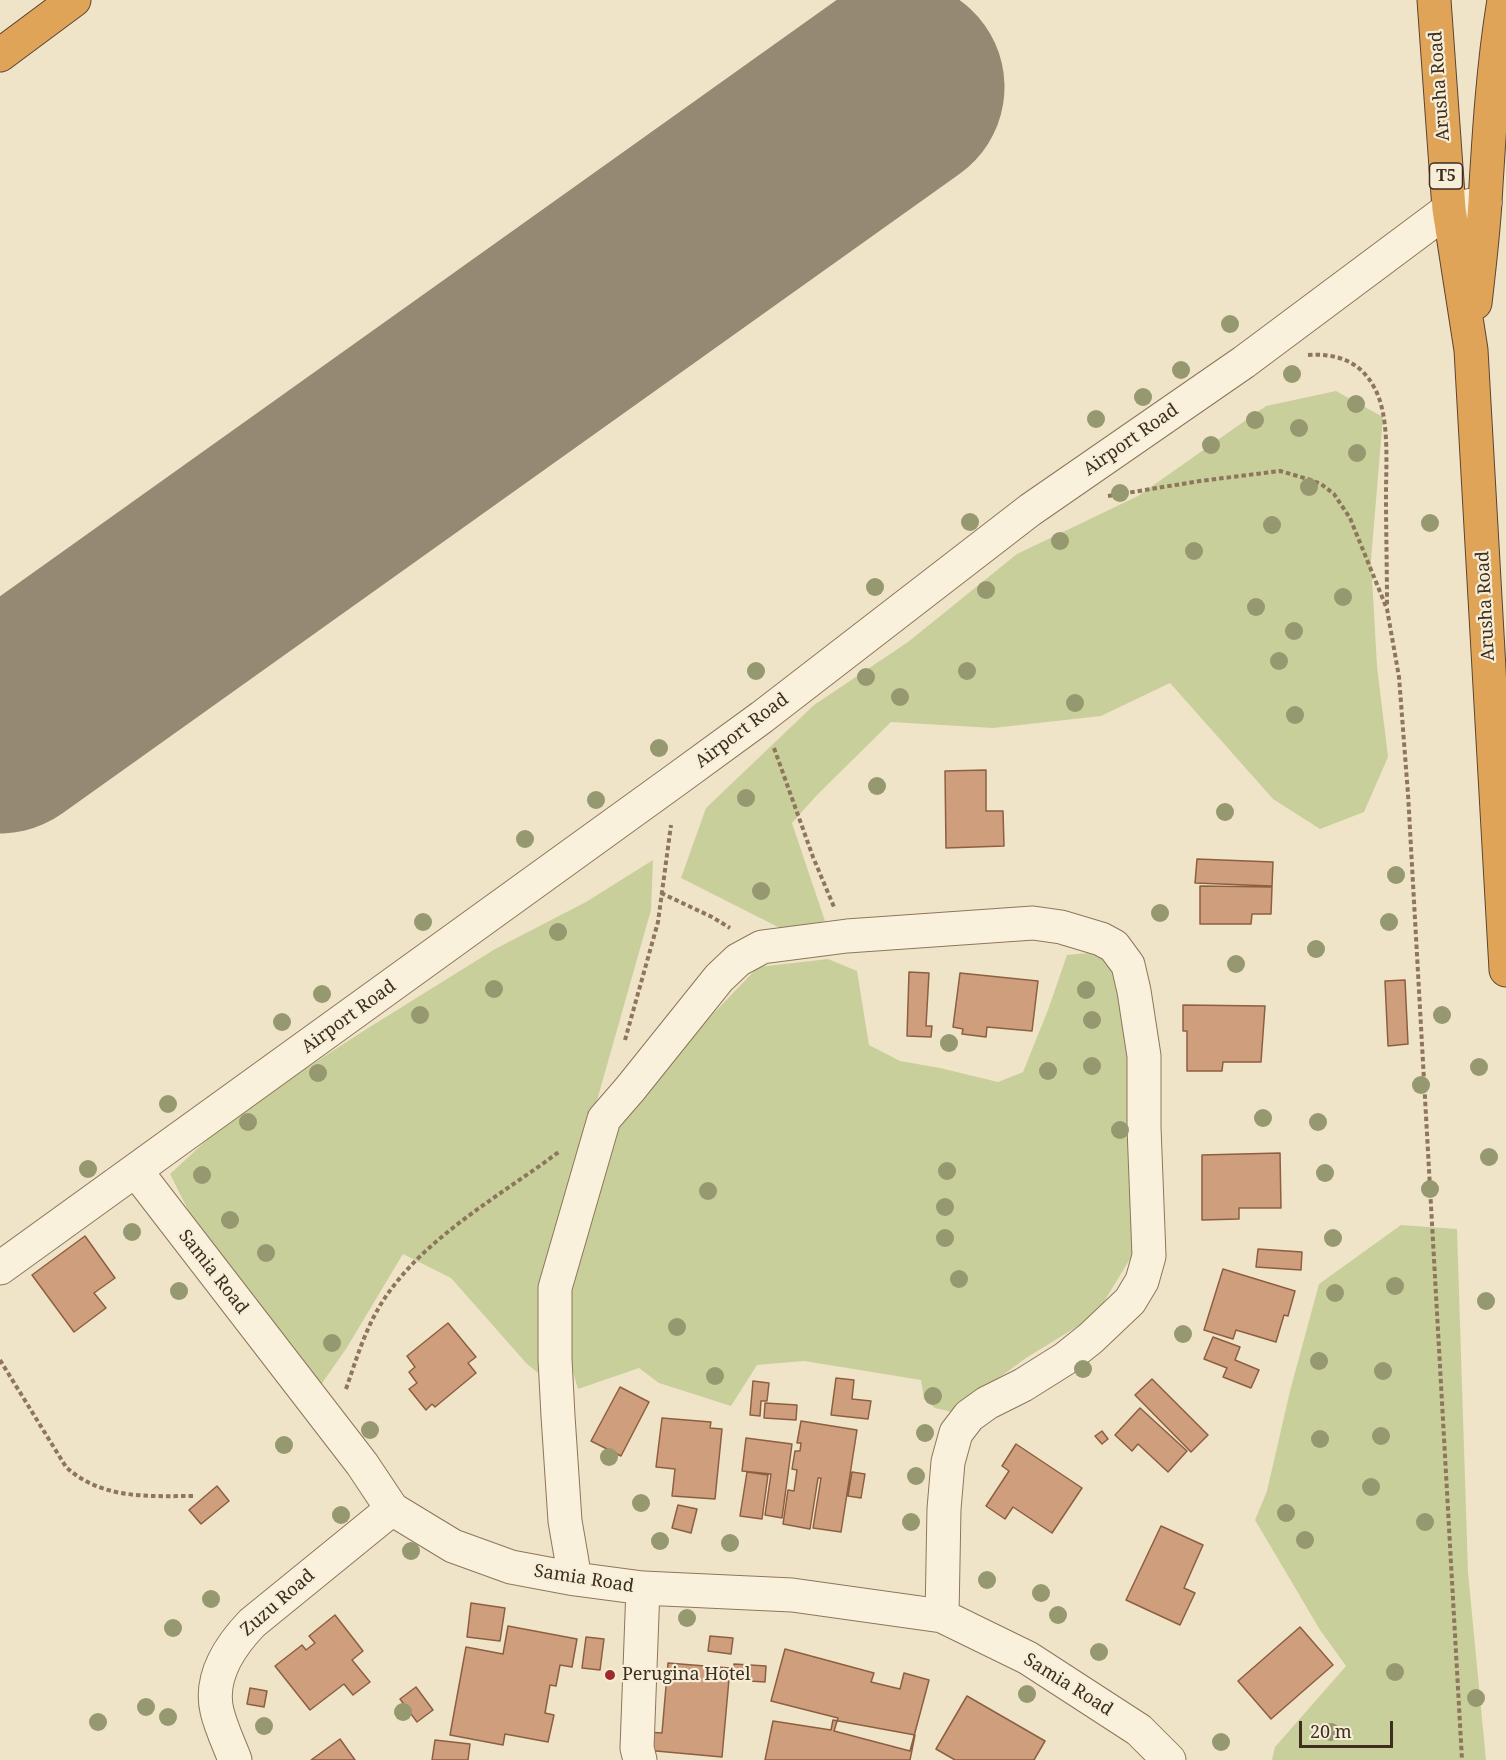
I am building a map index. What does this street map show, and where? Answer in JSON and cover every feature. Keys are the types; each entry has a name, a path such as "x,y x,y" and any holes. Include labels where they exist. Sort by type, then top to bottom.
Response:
{"highway":[{"path":"0,55 74,0"},
{"name":"Arusha Road","path":"1434,0 1449,209 1471,350 1506,970"},
{"name":"Arusha Road","path":"1471,350 1485,203 1487,149 1504,0"}],"street":[{"name":"Airport Road","path":"0,1268 762,717 1030,510 1244,362 1449,209 1485,203"},
{"path":"575,1579 565,1521 555,1359 555,1288 604,1119 719,978 738,960 762,947 847,936 1033,923 1079,931 1101,939 1114,946 1128,965 1144,1056 1149,1256 1142,1281 1130,1300 1091,1338 1023,1385 987,1403 969,1416 956,1433 948,1462 944,1509 942,1616"},
{"name":"Samia Road","path":"136,1171 362,1464 392,1509 453,1546 511,1567 575,1579 643,1588 792,1595 942,1616 1028,1658 1139,1730 1169,1760"},
{"name":"Zuzu Road","path":"235,1760 217,1711 216,1688 223,1664 234,1641 252,1623 392,1509"},
{"path":"640,1760 637,1748 643,1588"}],"path":[{"path":"1301,356 1335,355 1364,372 1375,388 1385,434 1387,609 1399,677 1408,794 1462,1760"},
{"path":"1098,498 1200,481 1280,471 1308,479 1321,484 1334,494 1350,518 1387,609"},
{"path":"762,717 813,857 847,936"},
{"path":"625,1042 658,922 677,779"},
{"path":"661,893 712,917 762,947"},
{"path":"332,1425 370,1325 381,1304 397,1282 447,1232 604,1119"},
{"path":"0,1360 66,1467 79,1479 95,1487 135,1496 195,1496"}],"green space":[{"path":"1336,391 1383,417 1371,560 1377,666 1388,757 1364,812 1320,829 1273,799 1170,683 1101,716 993,728 891,722 792,823 825,921 782,929 681,878 706,808 814,705 908,642 1017,554 1138,496 1266,406"},
{"path":"653,860 651,910 577,1171 542,1376 527,1364 451,1278 403,1254 346,1349 320,1386 199,1232 170,1174 234,1115 495,949 586,902"},
{"path":"1088,953 1115,963 1131,1103 1139,1244 1096,1315 1026,1358 952,1412 935,1408 924,1399 921,1380 804,1361 757,1365 731,1406 659,1383 639,1368 578,1389 567,1352 574,1260 612,1138 666,1063 758,967 828,959 857,971 869,1045 900,1061 998,1082 1023,1072 1067,955"},
{"path":"1401,1225 1457,1229 1468,1572 1486,1760 1272,1760 1275,1747 1346,1666 1320,1630 1255,1520 1267,1491 1290,1391 1319,1284"}],"building":[{"path":"986,770 986,811 1003,811 1004,846 946,848 945,771"},
{"path":"1197,859 1273,862 1272,886 1195,883"},
{"path":"1200,886 1272,887 1271,914 1252,914 1251,924 1200,924"},
{"path":"909,972 929,973 926,1026 932,1026 931,1037 907,1036"},
{"path":"960,973 1038,981 1032,1031 987,1027 986,1037 962,1034 963,1029 953,1027"},
{"path":"1405,980 1408,1044 1388,1046 1385,981"},
{"path":"1183,1005 1265,1006 1261,1062 1223,1062 1222,1071 1187,1071 1187,1031 1183,1031"},
{"path":"1280,1153 1281,1208 1239,1208 1239,1219 1202,1220 1202,1155"},
{"path":"85,1236 115,1278 94,1293 106,1308 74,1332 32,1275"},
{"path":"1258,1249 1302,1252 1301,1270 1256,1267"},
{"path":"1223,1269 1295,1291 1288,1316 1284,1315 1276,1342 1236,1330 1233,1339 1204,1330"},
{"path":"448,1323 476,1357 468,1363 476,1373 435,1407 432,1404 426,1410 409,1389 417,1383 409,1372 415,1367 407,1356"},
{"path":"1213,1337 1240,1347 1235,1360 1259,1370 1251,1388 1223,1377 1227,1368 1204,1359"},
{"path":"836,1378 854,1380 852,1399 871,1401 868,1419 831,1415"},
{"path":"1152,1379 1208,1435 1191,1452 1135,1395"},
{"path":"753,1381 769,1383 767,1401 761,1401 760,1416 750,1415"},
{"path":"620,1387 649,1402 621,1456 591,1441"},
{"path":"765,1403 797,1405 796,1420 764,1418"},
{"path":"1140,1408 1187,1451 1168,1472 1138,1444 1132,1451 1115,1435"},
{"path":"662,1418 711,1422 710,1428 722,1429 715,1499 672,1496 675,1469 656,1467"},
{"path":"801,1421 857,1430 841,1532 813,1528 821,1478 818,1478 810,1529 783,1524 788,1490 794,1491 797,1470 792,1469 795,1451 800,1451 801,1443 797,1443"},
{"path":"1102,1431 1108,1439 1102,1444 1095,1436"},
{"path":"746,1438 792,1444 782,1518 765,1515 771,1474 742,1471"},
{"path":"1016,1444 1082,1488 1052,1533 1013,1507 1005,1519 986,1506 1009,1471 1002,1466"},
{"path":"747,1472 768,1475 762,1519 740,1516"},
{"path":"852,1472 865,1474 861,1498 848,1496"},
{"path":"217,1486 229,1501 201,1524 189,1510"},
{"path":"678,1505 697,1509 691,1533 672,1528"},
{"path":"1161,1526 1203,1545 1184,1588 1195,1593 1180,1625 1126,1600"},
{"path":"471,1603 505,1608 500,1641 467,1637"},
{"path":"335,1615 363,1651 352,1660 370,1682 353,1695 344,1684 310,1710 275,1666 302,1645 306,1650 315,1643 309,1636"},
{"path":"508,1626 577,1639 572,1667 560,1665 556,1686 550,1685 545,1713 554,1715 548,1742 505,1734 503,1745 450,1735 466,1647 503,1654"},
{"path":"1300,1627 1333,1665 1271,1719 1238,1681"},
{"path":"710,1636 733,1638 731,1654 708,1651"},
{"path":"586,1637 604,1639 600,1670 582,1668"},
{"path":"785,1649 874,1673 871,1682 900,1689 904,1673 929,1680 910,1751 834,1731 838,1718 771,1701"},
{"path":"668,1663 730,1668 722,1757 645,1750 647,1732 662,1733"},
{"path":"734,1664 766,1666 765,1682 733,1680"},
{"path":"416,1687 433,1710 417,1722 400,1699"},
{"path":"250,1688 267,1691 264,1707 247,1704"},
{"path":"967,1696 1045,1741 1034,1760 955,1760 936,1749"},
{"path":"833,1720 915,1735 910,1760 765,1760 773,1721 831,1730"},
{"path":"340,1739 355,1760 311,1760 318,1755"},
{"path":"435,1740 470,1744 468,1760 432,1760"}],"runway":[{"path":"0,727 898,87"}],"place":[{"name":"Perugina Hotel","path":"610,1675"}]}
